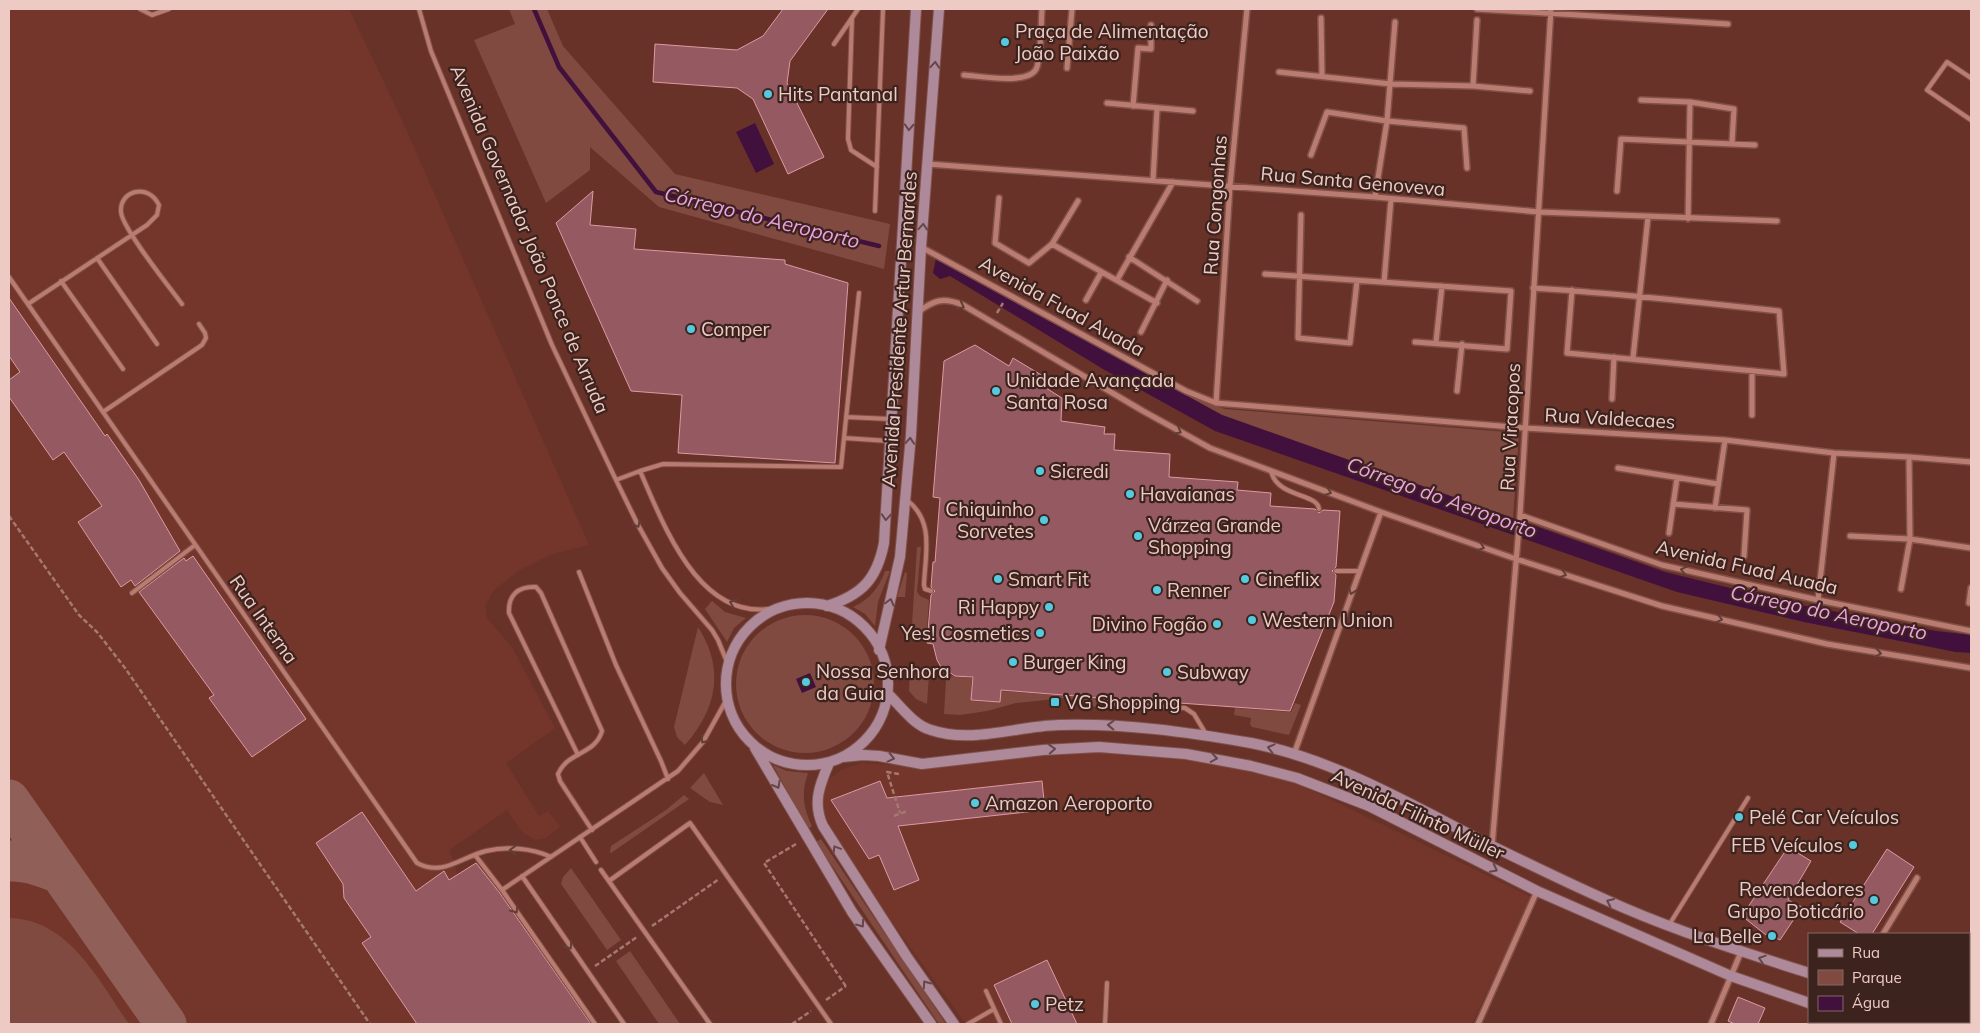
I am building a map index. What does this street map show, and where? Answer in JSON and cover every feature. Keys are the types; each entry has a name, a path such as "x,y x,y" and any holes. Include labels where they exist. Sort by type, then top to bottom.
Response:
{"main road":[{"name":"Avenida Presidente Artur Bernardes","path":"827,606 848,598 861,590 873,576 884,543 916,9"},
{"name":"Avenida Presidente Artur Bernardes","path":"879,650 900,557 939,9"},
{"path":"752,743 774,758 812,766 843,757 859,745 871,732 880,717 886,692 885,666 870,634 858,622 843,612 827,606 801,602 780,607 758,620 745,632 732,655 728,672 728,698 737,722 752,743 852,912 931,1024"},
{"name":"Avenida Filinto Müller","path":"886,692 921,726 944,733 961,735 1056,725 1149,727 1253,744 1294,754 1379,789 1492,846 1623,908 1741,952 1808,974"},
{"name":"Avenida Filinto Müller","path":"843,757 871,755 922,764 1043,750 1099,747 1150,750 1219,759 1297,778 1369,806 1537,891 1732,976 1808,1003"},
{"path":"829,762 817,793 820,820 838,853 954,1024"}],"street":[{"path":"964,75 1029,77 1037,69 1042,9"},
{"path":"1067,68 1072,9"},
{"name":"Rua Congonhas","path":"1216,404 1230,186 1247,9"},
{"path":"1477,9 1728,24"},
{"name":"Rua Viracopos","path":"1492,846 1520,516 1551,12"},
{"path":"1321,18 1322,76"},
{"path":"1472,86 1477,20"},
{"path":"1375,197 1387,121 1395,22"},
{"path":"1132,106 1138,48 1151,49 1151,25"},
{"path":"1279,72 1391,84 1472,86 1530,91"},
{"path":"1641,100 1690,102 1734,109 1732,143"},
{"path":"1688,219 1690,102"},
{"path":"1107,103 1193,111"},
{"path":"1152,180 1157,109"},
{"path":"1311,155 1327,112 1387,121 1464,128 1467,168"},
{"path":"1617,190 1621,138 1754,145"},
{"name":"Rua Santa Genoveva","path":"927,164 1375,197 1391,200 1539,212 1777,221"},
{"path":"1117,280 1173,182"},
{"path":"998,198 995,243 1028,263 1052,244 1078,201"},
{"path":"1384,282 1391,200"},
{"path":"1301,215 1298,338 1350,344 1357,281"},
{"path":"1634,358 1648,217"},
{"path":"1052,244 1157,303"},
{"name":"Avenida Fuad Auada","path":"921,247 1186,391 1216,404"},
{"path":"1129,258 1167,280 1197,301"},
{"path":"1086,300 1101,273"},
{"path":"1265,274 1511,291 1507,349 1436,342 1415,342"},
{"path":"1141,332 1167,280"},
{"path":"1436,342 1442,286"},
{"path":"1533,288 1572,290 1779,311 1784,374 1567,353 1572,290"},
{"path":"918,313 928,304 950,300 1210,448 1380,512 1516,559 1662,606 1827,644 1971,668"},
{"path":"1457,391 1462,344"},
{"path":"1612,399 1614,357"},
{"path":"1752,371 1752,415"},
{"name":"Rua Valdecaes","path":"1216,404 1525,428 1725,440 1834,453 1971,462"},
{"path":"1715,508 1725,440"},
{"path":"1818,600 1834,453"},
{"path":"1901,589 1910,539 1909,457"},
{"path":"1618,468 1718,484"},
{"path":"1669,534 1677,478"},
{"path":"1673,504 1747,510 1744,556"},
{"path":"1294,754 1380,512"},
{"name":"Avenida Fuad Auada","path":"1520,516 1662,565 1818,600 1971,631"},
{"path":"1850,536 1910,539 1971,548"},
{"path":"1969,603 1971,588"},
{"path":"1884,933 1917,878"},
{"path":"1478,1024 1537,891"},
{"path":"1711,1024 1741,952"}],"lane":[{"path":"140,9 152,15 169,9"},
{"name":"Avenida Governador João Ponce de Arruda","path":"419,9 431,51 549,336 616,480 662,568 680,593 712,630 723,651 728,672"},
{"path":"834,44 858,9"},
{"path":"875,210 883,9"},
{"path":"852,18 848,139 851,150 877,167"},
{"path":"1971,78 1947,62 1927,90 1971,120"},
{"path":"28,304 61,281 97,258 132,235 147,225 157,215 160,205 155,197 147,192 136,191 121,204 121,214 132,235 182,304"},
{"path":"97,258 157,344"},
{"name":"Rua Interna","path":"9,276 417,863 434,869 499,849 538,852 551,857"},
{"path":"61,281 122,369"},
{"path":"616,480 664,464 841,467 859,293"},
{"path":"103,412 202,345 206,338 199,324"},
{"path":"846,417 892,420"},
{"path":"844,438 891,441"},
{"path":"640,471 661,520 682,558 712,594 730,603 745,607 764,610 780,607"},
{"path":"1271,471 1278,486 1316,502 1320,510"},
{"path":"905,499 917,509 925,525 927,541 924,586 925,589 931,591"},
{"path":"132,593 195,545"},
{"path":"1336,570 1360,571"},
{"path":"579,572 616,665 668,779"},
{"path":"578,755 509,613 509,602 513,596 518,590 527,587 536,587 541,593 602,731 599,740 594,745 578,755 567,761 558,774 560,781 592,830"},
{"path":"502,890 678,771 702,742 728,698"},
{"path":"1105,698 1108,703 1185,708 1194,714 1208,736"},
{"path":"1669,925 1748,798"},
{"path":"609,880 690,823 831,1024"},
{"path":"580,837 596,862"},
{"path":"475,855 502,890 595,1024"},
{"path":"601,870 710,1024"},
{"path":"522,876 624,1024"},
{"path":"1104,1024 1106,984"},
{"path":"986,991 1001,1024"},
{"path":"968,1024 994,1009"}],"path":[{"path":"9,516 79,615 97,632 124,668 370,1024"},
{"path":"887,772 900,813"},
{"path":"894,816 907,811"},
{"path":"796,844 764,862 847,988"},
{"path":"587,971 726,873"}],"shaded area":[{"path":"9,9 349,9 401,118 589,545 552,554 518,571 494,590 485,606 487,618 513,649 555,728 506,763 539,816 548,811 560,827 545,838 535,840 523,833 507,810 449,850 457,875 483,858 577,993 573,996 592,1024 9,1024"},
{"path":"1080,751 1236,766 1293,781 1531,897 1472,1024 966,1024 879,904 835,835 824,814 823,795 828,780 841,770 862,763 896,765 917,769"}],"green space":[{"path":"509,9 547,9 563,46 675,174 890,224 884,269 659,207 590,147 590,170 546,203 474,40 515,24"},
{"path":"936,258 1204,402 1225,409 1519,433 1513,518 1222,415"},
{"path":"917,547 921,547 917,592 920,596 929,600 926,640 911,639"},
{"path":"885,571 890,571 878,602 875,626 865,614 853,607 873,593"},
{"path":"905,572 907,573 905,597 897,597"},
{"path":"712,601 725,612 746,618 734,628 727,642 705,609"},
{"path":"805,615 831,620 854,635 869,658 874,684 869,710 854,733 831,748 805,753 779,748 756,733 741,710 736,684 741,658 756,635 779,620"},
{"path":"698,627 707,643 712,658 714,688 704,717 685,745 677,737 674,727"},
{"path":"910,673 929,674 927,704 916,699 909,691"},
{"path":"952,676 972,678 971,701 1000,702 1001,691 1097,698 1096,707 1065,698 1016,703 987,711 960,715 944,714 946,680"},
{"path":"1295,703 1301,705 1289,735 1252,727 1250,724 1251,718 1234,715 1235,708 1291,712"},
{"path":"773,765 787,771 808,773 804,787 804,800 812,826 808,829"},
{"path":"704,773 723,805 710,802 690,788"},
{"path":"684,795 689,799 610,852 611,846 666,810"},
{"path":"821,839 946,1024 939,1024 816,842"},
{"path":"571,868 621,940 607,950 561,884 563,877"},
{"path":"9,918 30,921 49,929 65,941 94,972 129,1024 9,1024"},
{"path":"630,951 680,1024 659,1024 616,961"}],"water":[{"path":"755,123 774,164 756,173 736,132"},
{"path":"936,258 1222,415 1665,572 1791,603 1936,631 1971,635 1971,653 1956,652 1804,622 1677,592 1215,431 1103,369 950,276 940,279 933,273"},
{"path":"810,673 816,687 802,693 796,679"}],"building":[{"name":"Hits Pantanal","path":"783,9 828,9 790,61 787,83 824,157 788,174 753,99 737,88 653,82 655,44 737,50 763,36"},
{"name":"Comper","path":"593,191 590,225 636,229 634,249 785,260 785,264 848,283 835,463 678,453 682,395 631,391 556,223"},
{"path":"9,298 105,436 107,434 139,480 180,551 135,586 131,580 121,587 78,522 102,506 64,452 53,460 9,397 9,380 20,372 9,356"},
{"name":"Várzea Grande Shopping","path":"975,345 1009,366 1013,358 1043,376 1038,383 1062,398 1061,421 1105,427 1104,434 1115,434 1114,450 1170,454 1169,477 1238,482 1237,490 1271,493 1270,506 1315,509 1319,513 1323,510 1340,511 1336,567 1332,571 1336,575 1334,602 1290,711 1110,698 1105,694 1101,698 1001,690 1000,702 971,700 973,677 955,676 941,667 933,644 927,643 931,595 935,591 931,587 940,498 933,497 944,361"},
{"path":"193,556 306,719 252,757 209,698 214,695 139,592 184,558 186,561"},
{"path":"880,781 887,798 1042,781 1045,810 898,826 919,880 894,890 879,855 869,859 831,800"},
{"path":"362,812 416,891 444,871 449,880 476,863 499,892 591,1024 417,1024 362,943 371,937 344,898 343,884 316,843"},
{"path":"1788,847 1811,861 1788,900 1802,907 1780,940 1767,933 1766,935 1742,916"},
{"name":"Revendedores Grupo Boticário","path":"1887,849 1914,867 1873,933 1857,933 1840,922"},
{"name":"Petz","path":"1047,960 1077,1024 1012,1024 994,985"},
{"path":"1738,997 1765,1008 1758,1024 1735,1024 1728,1021"}],"waterway":[{"name":"Córrego do Aeroporto","path":"534,9 559,67 656,192 879,246"}],"taxiway":[{"path":"9,800 166,1024"},
{"path":"9,861 29,863 60,873"}],"place":[{"name":"Praça de Alimentação João Paixão","path":"1005,42"},
{"name":"Hits Pantanal","path":"768,94"},
{"name":"Comper","path":"691,329"},
{"name":"Unidade Avançada Santa Rosa","path":"996,391"},
{"name":"Sicredi","path":"1040,471"},
{"name":"Havaianas","path":"1130,494"},
{"name":"Chiquinho Sorvetes","path":"1044,520"},
{"name":"Várzea Grande Shopping","path":"1138,536"},
{"name":"Smart Fit","path":"998,579"},
{"name":"Cineflix","path":"1245,579"},
{"name":"Renner","path":"1157,590"},
{"name":"Ri Happy","path":"1049,607"},
{"name":"Western Union","path":"1252,620"},
{"name":"Divino Fogão","path":"1217,624"},
{"name":"Yes! Cosmetics","path":"1040,633"},
{"name":"Burger King","path":"1013,662"},
{"name":"Subway","path":"1167,672"},
{"name":"Nossa Senhora da Guia","path":"806,682"},
{"name":"VG Shopping","path":"1055,702"},
{"name":"Amazon Aeroporto","path":"975,803"},
{"name":"Pelé Car Veículos","path":"1739,817"},
{"name":"FEB Veículos","path":"1853,845"},
{"name":"Revendedores Grupo Boticário","path":"1874,900"},
{"name":"La Belle","path":"1772,936"},
{"name":"Petz","path":"1035,1004"}]}
